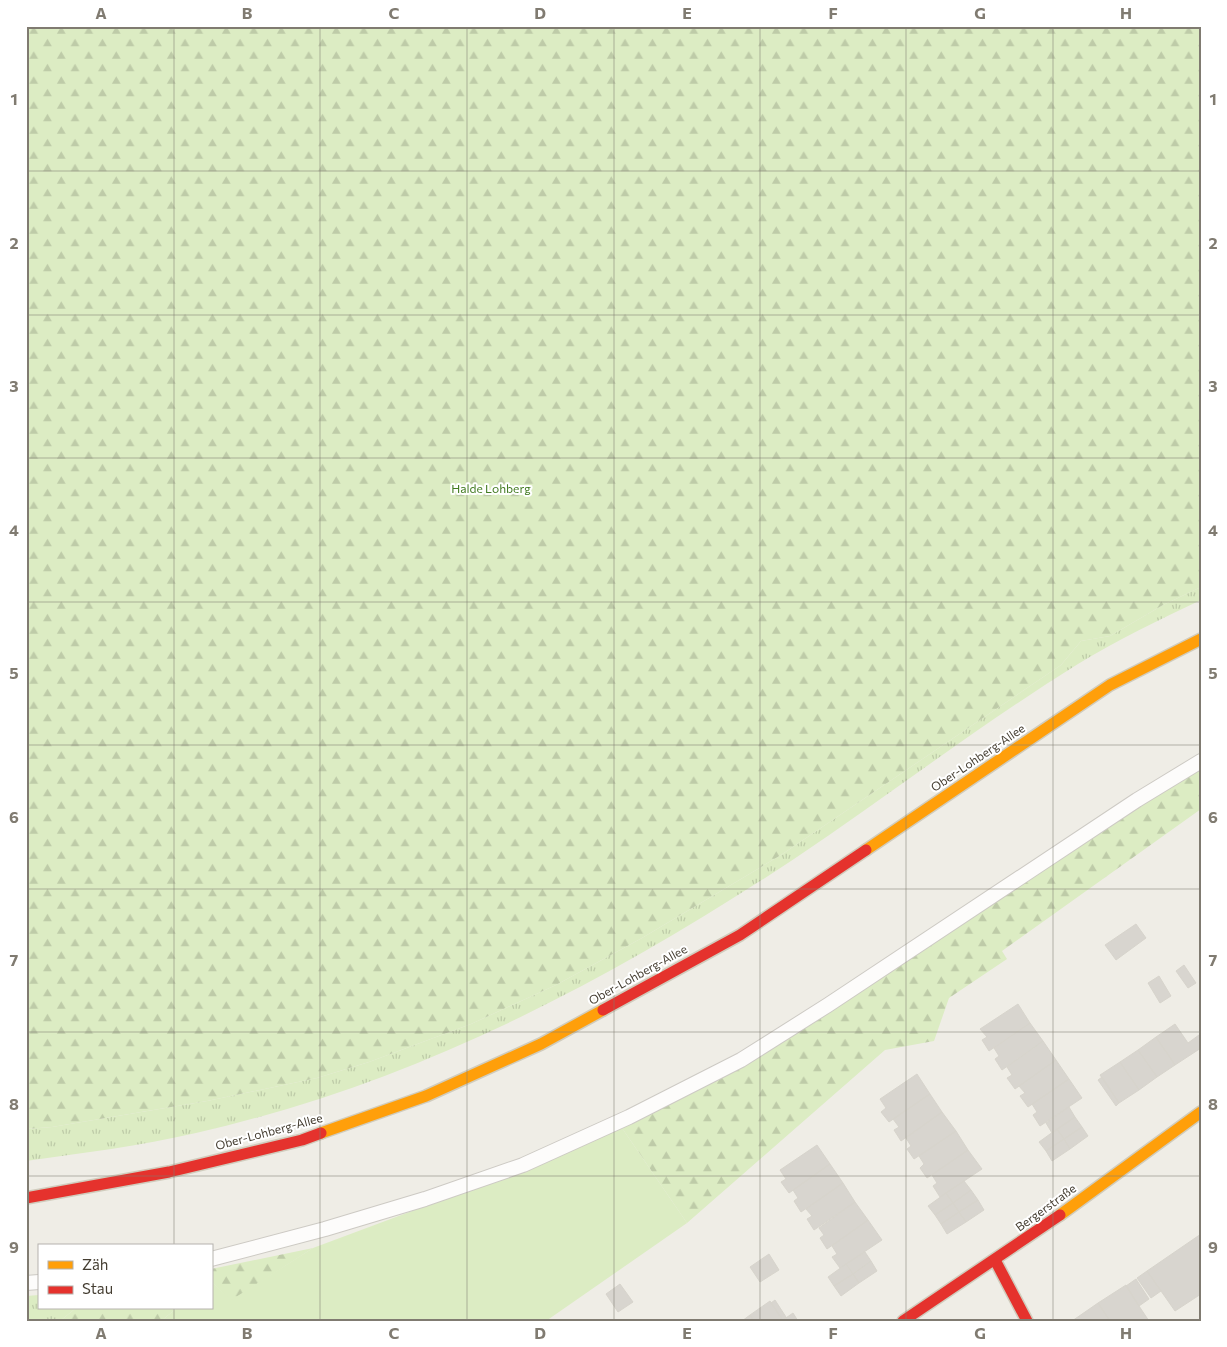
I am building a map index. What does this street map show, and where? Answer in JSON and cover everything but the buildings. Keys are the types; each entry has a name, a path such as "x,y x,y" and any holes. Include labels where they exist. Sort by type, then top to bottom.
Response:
{"street":[{"name":"Ober-Lohberg-Allee","path":"26,1198 169,1172 302,1140 426,1096 540,1044 740,934 1110,686 1201,638"},
{"name":"Bergerstraße","path":"903,1321 996,1260 1201,1112"},
{"path":"996,1260 1027,1321"}],"lane":[{"path":"212,1259 325,1229 425,1199 524,1165 646,1108 741,1060 1137,800 1201,761"}],"green space":[{"name":"Halde Lohberg","path":"26,26 1201,26 1201,587 1163,605 1110,636 1081,641 1061,665 781,855 642,938 556,985 471,1024 369,1062 317,1078 207,1101 52,1127 26,1129"},
{"path":"1201,587 1201,600 1123,638 1078,664 1006,711 794,859 653,947 581,987 432,1057 356,1086 277,1112 175,1138 26,1161 26,1129 52,1127 207,1101 317,1078 369,1062 471,1024 556,985 642,938 781,855 1061,665 1081,641 1110,636 1163,605"},
{"path":"1201,769 1201,809 1002,951 1007,959 949,998 934,1041 885,1050 687,1223 622,1128 731,1071 810,1025 1061,853 1154,795"},
{"path":"622,1128 687,1223 546,1321 161,1321 175,1310 212,1310 212,1282 231,1300 313,1248 479,1186"},
{"path":"313,1248 231,1301 212,1282 212,1269"},
{"path":"38,1295 38,1310 74,1310 60,1321 26,1321 26,1296"},
{"path":"74,1310 175,1310 161,1321 60,1321"}],"traffic: slow":[{"path":"866,850 1110,685 1201,639"},
{"path":"321,1133 426,1096 541,1044 603,1010"},
{"path":"1060,1215 1201,1112"}],"traffic: jam":[{"path":"603,1010 740,935 866,850"},
{"path":"26,1198 169,1172 302,1140 321,1133"},
{"path":"903,1321 1060,1215"},
{"path":"995,1260 1027,1321"}]}
